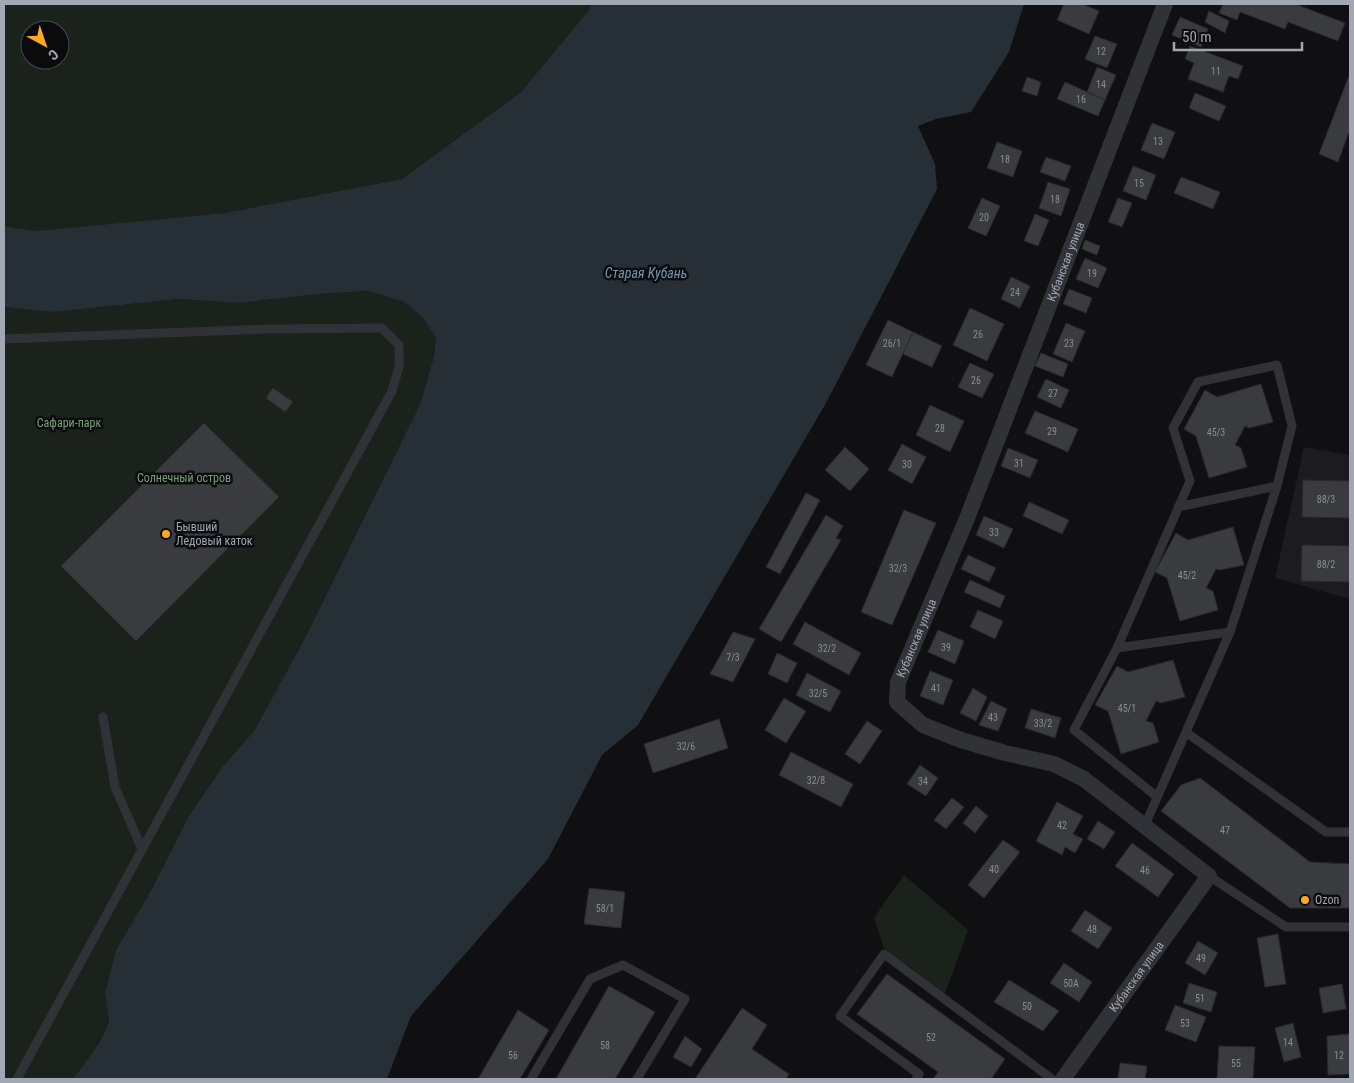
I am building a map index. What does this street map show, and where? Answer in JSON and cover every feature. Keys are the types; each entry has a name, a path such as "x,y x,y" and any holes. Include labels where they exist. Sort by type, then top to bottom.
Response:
{"street":[{"name":"Кубанская улица","path":"1062,1079 1209,876 1146,824 1084,779 1054,764 1005,753 961,740 923,725 897,702 898,682 968,516 1165,4"}],"lane":[{"path":"4,339 266,329 382,328 398,345 399,367 392,390 17,1079"},
{"path":"1146,824 1156,796 1187,733 1230,632 1276,486 1292,426 1276,365 1198,382 1173,428 1190,481 1117,648 1074,730 1156,796"},
{"path":"1178,507 1276,486"},
{"path":"1117,648 1230,632"},
{"path":"103,717 115,787 142,848"},
{"path":"1187,733 1326,832 1350,832"},
{"path":"1209,876 1286,927 1350,927"},
{"path":"916,1079 920,1074 840,1016 884,954 1052,1079"},
{"path":"531,1079 590,979 622,965 685,1000 638,1079"}],"shaded area":[{"path":"1304,447 1350,455 1350,599 1275,578"}],"green space":[{"path":"4,4 591,4 589,10 521,92 402,179 224,213 36,231 4,226"},
{"name":"Солнечный остров","path":"368,291 404,302 424,319 436,338 434,356 421,402 306,636 254,731 223,766 189,816 148,896 116,950 105,993 109,1022 99,1043 73,1079 4,1079 4,307 53,312 179,299 239,303 318,294"},
{"path":"904,875 968,930 945,994 884,948 874,918"}],"water":[{"name":"Старая Кубань","path":"591,4 1024,4 1009,52 971,112 936,119 918,126 935,164 937,189 826,403 638,725 602,755 548,859 411,1016 387,1079 73,1079 99,1043 109,1022 105,993 116,950 148,896 189,816 223,766 254,731 306,636 421,402 434,356 436,338 424,319 404,302 368,291 318,294 239,303 179,299 53,312 4,307 4,226 36,231 224,213 402,179 521,92 589,10"}],"building":[{"path":"1064,4 1082,4 1099,11 1089,34 1057,20"},
{"path":"1223,4 1295,4 1345,23 1338,41 1288,22 1285,29 1240,12 1237,20 1219,13"},
{"path":"1209,11 1229,21 1225,33 1205,22"},
{"path":"1180,17 1208,29 1201,47 1172,35"},
{"path":"1095,36 1117,44 1107,68 1085,59"},
{"path":"1190,46 1243,66 1238,79 1229,76 1223,92 1188,79 1194,63 1185,59"},
{"path":"1097,67 1116,75 1105,100 1087,92"},
{"path":"1350,73 1350,129 1338,162 1319,154"},
{"path":"1027,77 1041,82 1037,96 1022,91"},
{"path":"1065,82 1105,100 1098,116 1057,99"},
{"path":"1195,93 1226,106 1219,121 1189,108"},
{"path":"1152,123 1175,132 1164,159 1141,150"},
{"path":"997,142 1022,151 1013,177 987,168"},
{"path":"1046,157 1071,166 1065,181 1040,172"},
{"path":"1133,166 1156,175 1146,200 1123,191"},
{"path":"1181,177 1220,192 1213,209 1174,193"},
{"path":"1048,182 1070,189 1061,216 1039,208"},
{"path":"982,198 1000,206 986,236 968,228"},
{"path":"1118,198 1132,203 1122,227 1108,222"},
{"path":"1035,214 1049,220 1038,246 1024,241"},
{"path":"1085,240 1100,246 1097,255 1082,249"},
{"path":"1085,258 1107,268 1098,288 1076,279"},
{"path":"1011,277 1030,286 1020,308 1001,299"},
{"path":"1069,289 1092,298 1086,313 1063,304"},
{"path":"970,308 1004,324 987,361 953,345"},
{"path":"888,320 913,332 892,377 866,365"},
{"path":"1066,323 1085,331 1072,362 1053,354"},
{"path":"913,332 942,346 932,367 903,354"},
{"path":"1041,353 1068,364 1063,377 1035,366"},
{"path":"970,363 994,374 982,398 958,387"},
{"path":"1046,379 1069,390 1061,408 1037,397"},
{"path":"1261,384 1273,422 1249,428 1245,426 1235,445 1241,448 1247,467 1209,478 1196,436 1184,429 1205,390 1217,397"},
{"path":"273,388 293,402 285,412 266,398"},
{"path":"930,405 964,421 950,452 916,435"},
{"path":"1035,411 1078,429 1068,452 1025,433"},
{"path":"204,423 279,497 136,641 61,566"},
{"path":"902,444 926,457 912,484 888,470"},
{"path":"845,447 869,469 850,491 825,470"},
{"path":"1008,448 1038,460 1030,478 1001,466"},
{"path":"1303,480 1350,481 1350,518 1302,517"},
{"path":"806,493 820,500 780,574 766,567"},
{"path":"1029,502 1069,520 1062,534 1023,516"},
{"path":"904,510 936,523 892,625 861,612"},
{"path":"826,515 843,526 836,538 841,540 781,642 759,629"},
{"path":"984,516 1013,529 1004,548 976,535"},
{"path":"1233,527 1244,565 1220,570 1216,569 1206,588 1213,591 1218,610 1180,621 1167,578 1155,572 1176,533 1188,540"},
{"path":"1302,545 1350,546 1350,582 1301,581"},
{"path":"968,555 996,568 989,582 961,569"},
{"path":"970,580 1005,596 1000,608 964,592"},
{"path":"978,610 1003,621 995,639 970,627"},
{"path":"805,622 861,653 849,675 793,644"},
{"path":"938,630 964,641 955,664 928,652"},
{"path":"733,632 755,639 733,682 710,674"},
{"path":"777,653 797,663 787,683 768,674"},
{"path":"1173,660 1185,697 1161,703 1156,701 1146,721 1153,723 1159,742 1121,754 1108,711 1095,705 1117,666 1128,672"},
{"path":"930,671 953,680 943,705 920,696"},
{"path":"807,673 841,691 830,712 796,695"},
{"path":"973,688 987,697 976,721 960,713"},
{"path":"784,698 806,711 786,743 765,730"},
{"path":"991,701 1007,709 998,731 979,725"},
{"path":"1031,709 1061,718 1055,738 1025,728"},
{"path":"719,719 728,748 653,773 644,744"},
{"path":"867,721 882,731 860,764 845,754"},
{"path":"791,752 853,784 841,807 779,775"},
{"path":"920,765 938,778 926,796 907,784"},
{"path":"1200,778 1310,862 1350,864 1350,908 1290,908 1161,811 1181,785"},
{"path":"952,798 964,807 946,829 934,820"},
{"path":"1057,802 1083,816 1073,834 1083,839 1075,853 1065,847 1062,855 1036,841"},
{"path":"976,806 988,816 975,833 963,823"},
{"path":"1098,821 1115,832 1104,849 1087,839"},
{"path":"1003,840 1020,852 984,898 968,885"},
{"path":"1132,843 1174,874 1158,897 1115,866"},
{"path":"589,888 625,892 621,928 584,924"},
{"path":"1085,910 1112,928 1098,949 1071,931"},
{"path":"1278,934 1286,984 1265,987 1257,938"},
{"path":"1198,941 1218,953 1205,975 1185,963"},
{"path":"1064,963 1092,982 1079,1002 1050,983"},
{"path":"887,974 1005,1059 991,1079 933,1079 938,1072 857,1014"},
{"path":"1009,980 1059,1011 1043,1031 994,1002"},
{"path":"1189,983 1217,992 1211,1012 1183,1003"},
{"path":"1342,984 1346,1009 1323,1013 1319,988"},
{"path":"609,986 655,1012 615,1079 556,1079"},
{"path":"1175,1005 1206,1017 1196,1042 1165,1030"},
{"path":"742,1008 767,1025 752,1049 789,1074 786,1079 695,1079"},
{"path":"518,1010 549,1030 520,1079 478,1079"},
{"path":"1293,1023 1301,1057 1284,1062 1275,1028"},
{"path":"1350,1034 1350,1074 1328,1075 1327,1036"},
{"path":"685,1036 702,1049 691,1067 673,1057"},
{"path":"1219,1046 1255,1047 1253,1079 1217,1079"},
{"path":"1120,1063 1147,1066 1145,1079 1118,1079"}],"place":[{"name":"Бывший Ледовый каток","path":"166,534"},
{"name":"Ozon","path":"1305,900"}],"park label":[{"name":"Сафари-парк","path":"69,423"}]}
